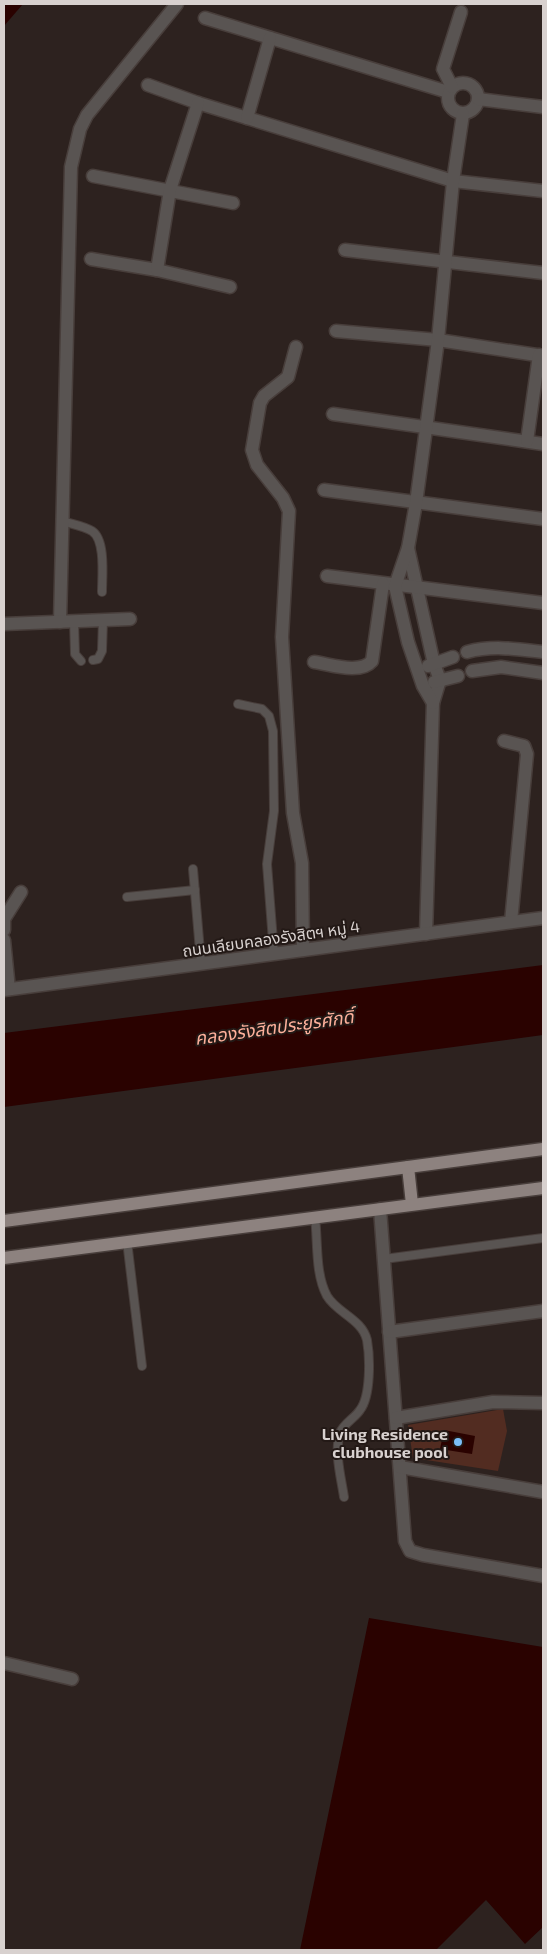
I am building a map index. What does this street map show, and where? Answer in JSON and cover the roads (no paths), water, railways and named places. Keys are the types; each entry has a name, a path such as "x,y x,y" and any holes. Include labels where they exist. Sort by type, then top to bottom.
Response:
{"main road":[{"path":"4,1221 543,1149"},
{"path":"408,1167 412,1204"},
{"path":"4,1258 543,1188"}],"street":[{"path":"60,622 71,167 80,129 87,115 177,4"},
{"path":"461,12 444,69 450,90 447,98 450,107 463,114"},
{"path":"205,18 450,90 466,83 475,89 478,99 474,108 463,114"},
{"path":"247,118 270,38"},
{"path":"148,85 198,103 453,181 543,190"},
{"path":"478,99 543,107"},
{"path":"157,270 170,190 198,103"},
{"path":"314,662 358,668 367,666 372,661 389,585 408,548 438,340 453,181 463,114"},
{"path":"93,176 233,203"},
{"path":"345,250 447,260 543,273"},
{"path":"91,259 157,270 230,286"},
{"path":"336,331 438,340 541,355 527,441"},
{"path":"296,347 288,377 264,396 260,403 252,450 257,465 284,498 288,511 282,637 293,813 302,871 303,950"},
{"path":"333,414 543,444"},
{"path":"324,490 543,519"},
{"path":"408,548 434,664 440,680 433,704 426,934"},
{"path":"327,576 543,604"},
{"path":"389,585 423,686 433,704"},
{"path":"4,624 130,619"},
{"path":"467,652 503,647 543,652"},
{"path":"418,669 453,656"},
{"path":"472,671 502,667 543,673"},
{"path":"423,686 458,676"},
{"path":"504,741 524,746 527,754 511,922"},
{"path":"4,930 4,919 21,892"},
{"name":"ถนนเลียบคลองรังสิตฯ หมู่ 4","path":"6,990 543,918"},
{"path":"4,940 6,990"},
{"path":"380,1209 405,1541 410,1551 423,1556 543,1576"},
{"path":"389,1332 543,1311"},
{"path":"396,1418 493,1402 543,1403"},
{"path":"400,1467 543,1492"},
{"path":"4,1663 72,1680"}],"lane":[{"path":"62,521 94,532 99,539 102,592"},
{"path":"93,660 98,659 102,651 103,620"},
{"path":"74,621 75,654 81,661"},
{"path":"238,704 262,709 269,716 273,731 274,812 267,864 274,954"},
{"path":"193,869 201,964"},
{"path":"127,897 195,890"},
{"path":"315,1217 322,1283 335,1307 362,1328 367,1340 368,1387 366,1400 360,1410 341,1430 337,1445 344,1496"},
{"path":"384,1259 543,1238"},
{"path":"127,1241 142,1366"}],"water":[{"path":"4,4 23,4 4,26"},
{"name":"คลองรังสิตประยูรศักดิ์","path":"543,965 543,1035 4,1107 4,1033"},
{"name":"Living Residence clubhouse pool","path":"444,1430 475,1436 472,1454 440,1449"},
{"path":"369,1618 543,1647 543,1927 525,1944 486,1900 436,1950 300,1950"}],"place":[{"name":"Living Residence clubhouse pool","path":"458,1442"}]}
